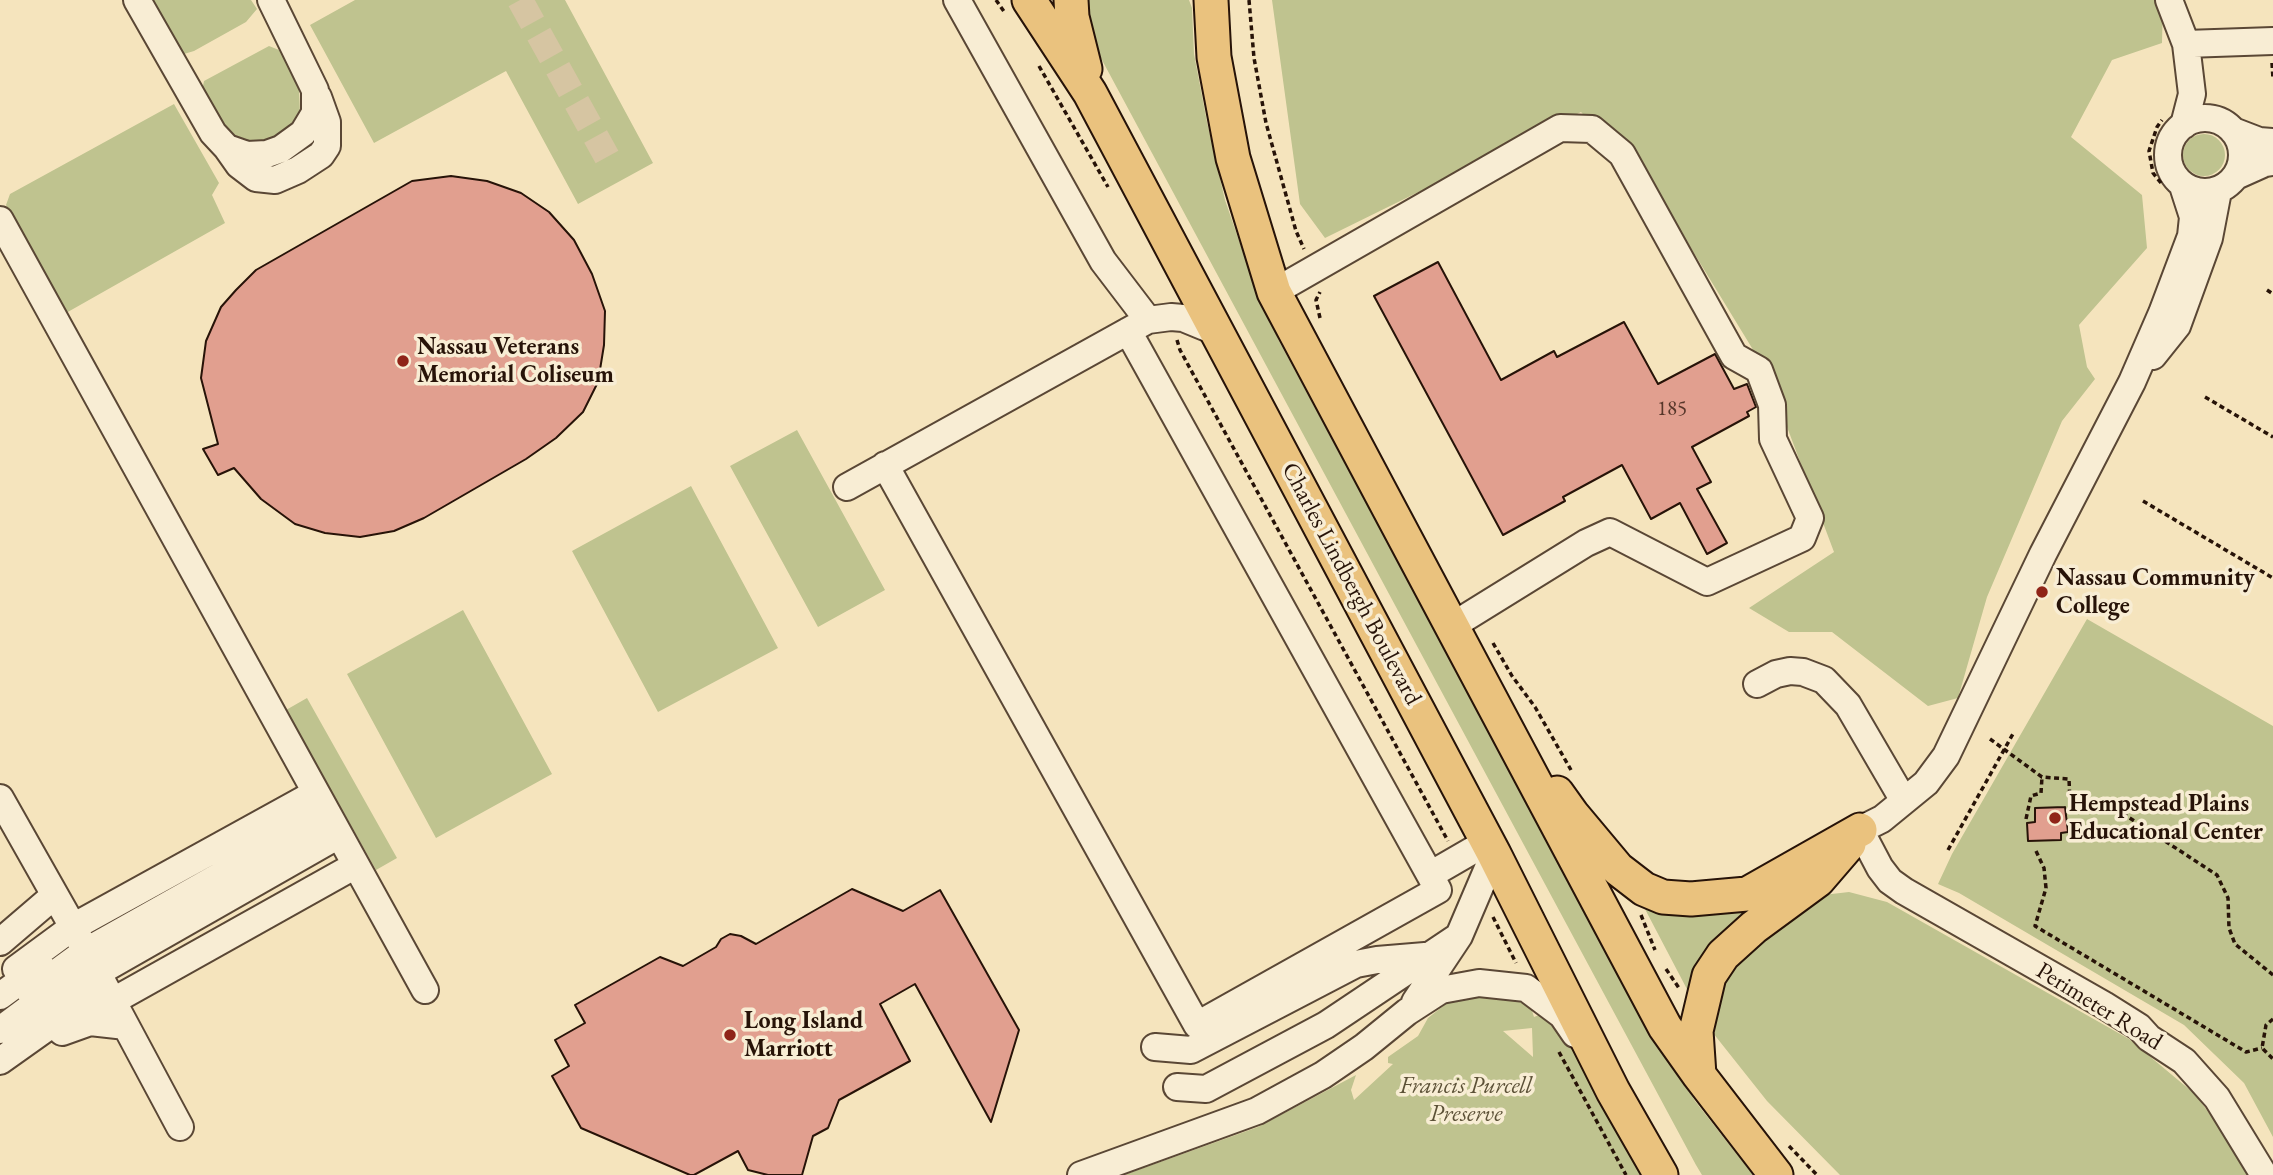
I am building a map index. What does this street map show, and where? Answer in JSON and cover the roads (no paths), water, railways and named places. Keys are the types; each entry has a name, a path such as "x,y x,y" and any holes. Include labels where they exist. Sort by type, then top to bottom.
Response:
{"main road":[{"path":"1071,0 1072,17 1090,93"},
{"path":"1211,0 1214,57 1233,158 1274,292 1464,619 1501,719 1665,1027 1776,1175"},
{"name":"Charles Lindbergh Boulevard","path":"1006,5 1090,93 1491,848 1614,1091 1661,1175"},
{"path":"1501,719 1536,762 1572,814 1618,869 1644,889 1663,897 1691,899 1747,894 1860,831"},
{"path":"1699,1075 1697,1020 1709,976 1723,955 1754,927 1818,880 1860,831"}],"street":[{"path":"137,0 213,133 227,148 247,155 267,154 281,149 303,133 311,122 317,101 315,90 271,0"},
{"path":"885,466 1197,1025 1438,890 1103,261 957,0"},
{"path":"2169,0 2186,44 2192,94 2174,122"},
{"path":"2186,44 2273,49"},
{"path":"2174,122 2211,118 2233,131 2259,141 2273,142"},
{"path":"1860,831 1882,819 1926,783 1947,756 2043,554 2132,382 2191,236 2193,217 2174,187 2175,177 2169,166 2168,153 2177,130 2174,122"},
{"path":"1274,292 1560,128 1592,129 1622,154 1734,356 1759,370 1772,405 1773,439 1810,518 1802,538 1707,582 1610,532 1586,542 1464,619"},
{"path":"2132,382 2177,326 2227,183 2241,165 2242,153 2233,131"},
{"path":"2174,187 2206,193 2265,163 2273,163"},
{"path":"0,220 425,990"},
{"path":"846,487 1138,326 1171,317 1183,318 1217,332"},
{"path":"1757,684 1776,674 1790,671 1803,672 1824,680 1848,705 1904,801"},
{"path":"0,798 180,1127"},
{"path":"0,996 328,814"},
{"path":"0,1013 85,950 328,814"},
{"name":"Perimeter Road","path":"1860,831 1927,906 2104,1005 2184,1061 2217,1098 2264,1175"},
{"path":"1430,875 1457,859 1491,848"},
{"path":"1407,1012 1460,936 1478,894 1491,848"},
{"path":"0,1061 62,1017 88,1006 113,1001 356,864"},
{"path":"0,942 55,895"},
{"path":"1427,956 1333,1038 1212,1102 1198,1103 1188,1099 1166,1067 1196,1062 1312,1002 1427,956 1460,936"},
{"path":"0,980 85,950"},
{"path":"0,1030 85,950"},
{"path":"0,1046 85,950"},
{"path":"1082,1175 1257,1111 1323,1075 1441,990 1458,986 1479,983 1526,988 1562,1015 1614,1091"},
{"path":"0,1075 64,1030 90,1022 126,1026"}],"tunnel":[{"path":"520,0 607,157"}],"place":[{"name":"Nassau Veterans Memorial Coliseum","path":"403,361"},
{"name":"Nassau Community College","path":"2042,592"},
{"name":"Hempstead Plains Educational Center","path":"2055,818"},
{"name":"Long Island Marriott","path":"730,1035"}],"park label":[{"name":"Francis Purcell Preserve","path":"1466,1100"}]}
